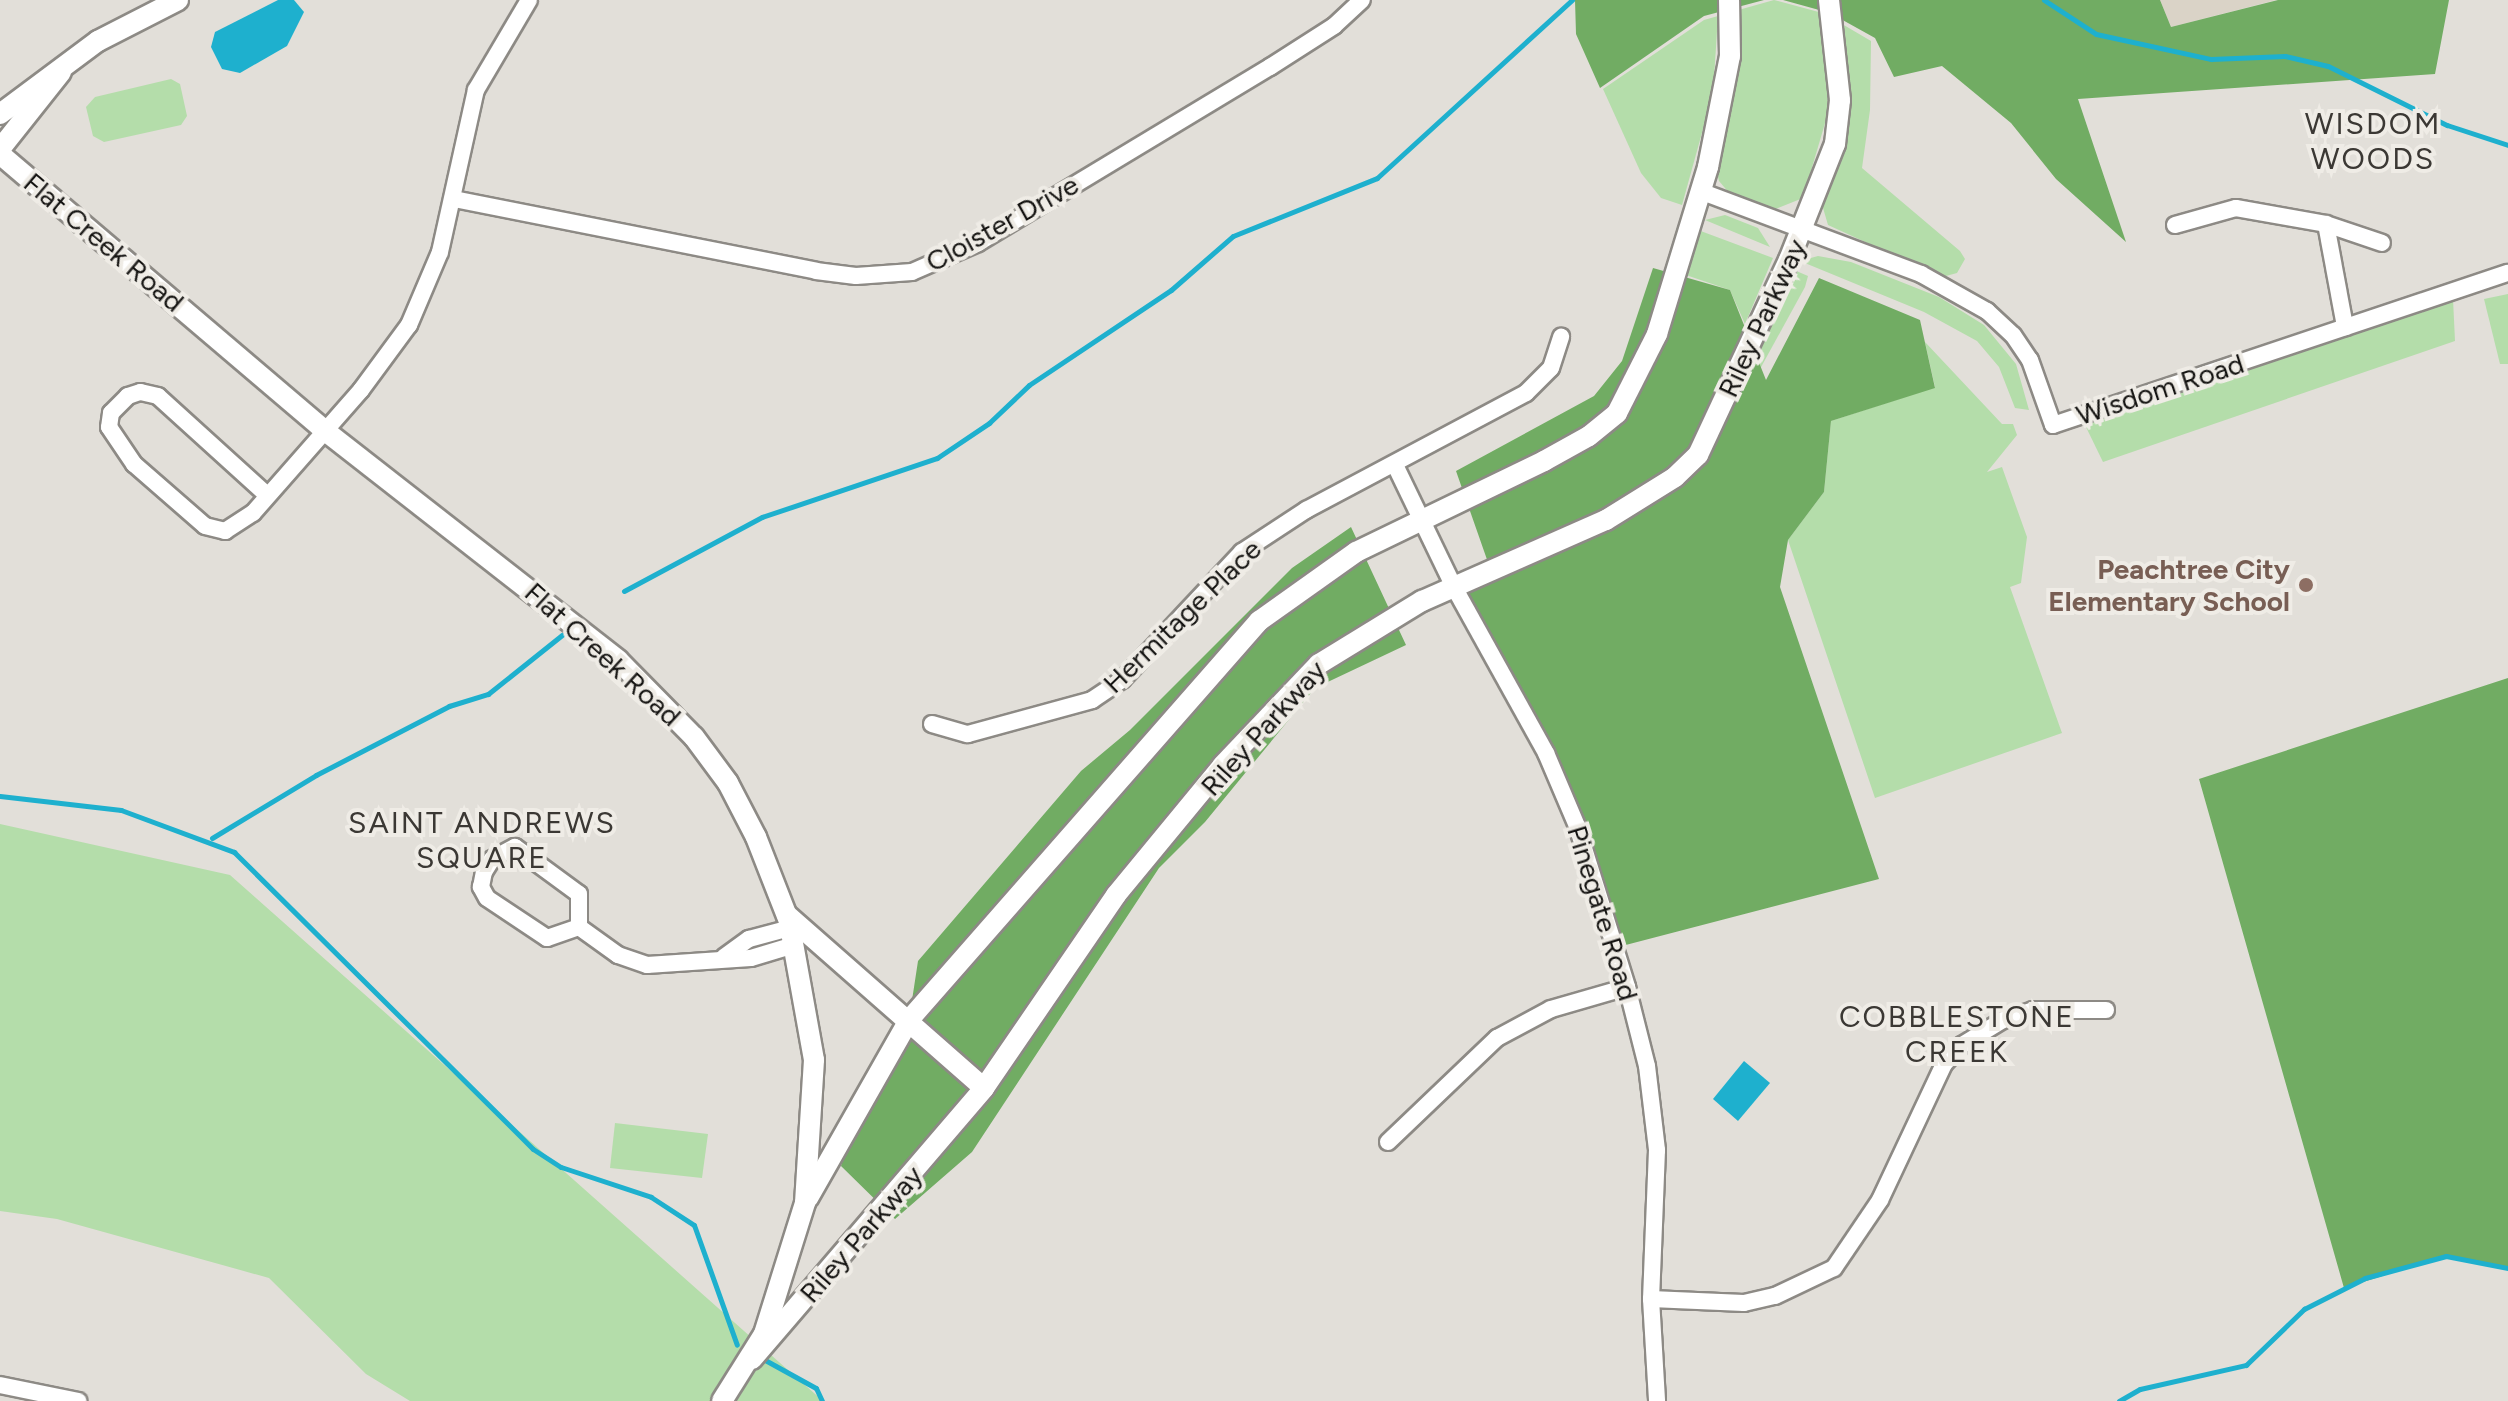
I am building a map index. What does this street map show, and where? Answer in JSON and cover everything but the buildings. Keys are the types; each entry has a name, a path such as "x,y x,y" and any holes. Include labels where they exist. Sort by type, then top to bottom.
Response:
{"street":[{"path":"267,495 158,396 128,396 111,413 109,427 134,464 205,526 225,531 267,495 409,325 427,289 454,199 465,124 476,90 529,0"},
{"name":"Cloister Drive","path":"454,199 816,271 856,276 912,272 978,243 1281,61 1362,0"},
{"path":"805,1203 909,1020 1259,621 1327,569 1422,518 1578,443 1617,413 1657,334 1700,191 1725,98 1729,0"},
{"name":"Riley Parkway","path":"752,1359 984,1088 1116,895 1290,693 1343,645 1454,587 1606,520 1675,477 1698,455 1801,231 1835,144 1840,100 1829,0"},
{"path":"0,114 98,41 170,1"},
{"path":"0,152 65,66"},
{"name":"Flat Creek Road","path":"0,152 324,430 506,568 650,690 694,737 728,783 756,837 790,929 814,1060 805,1203 752,1359 722,1401"},
{"name":"Wisdom Road","path":"1700,191 1921,274 1987,311 2013,335 2030,360 2053,425 2508,273"},
{"path":"2175,225 2236,208 2326,224 2382,243"},
{"path":"2326,224 2345,327"},
{"name":"Hermitage Place","path":"932,724 968,734 1092,700 1123,679 1242,552 1306,510 1526,393 1551,368 1561,337"},
{"name":"Pinegate Road","path":"1395,465 1454,587 1546,753 1577,826 1627,987 1647,1066 1657,1150 1651,1299 1657,1401"},
{"path":"515,847 579,894 579,927 547,938 487,898 481,887 492,859 515,847"},
{"path":"579,927 618,955 647,965 680,967 724,957 751,958 790,929 909,1020 984,1088"},
{"path":"1388,1142 1497,1038 1551,1009 1627,987"},
{"path":"1651,1299 1744,1303 1775,1296 1834,1268 1880,1200 1944,1064 1962,1045 2003,1020 2033,1010 2106,1010"},
{"path":"0,1385 78,1401"}],"shaded area":[{"path":"2160,0 2276,0 2171,27"}],"green space":[{"path":"1575,0 1764,0 1704,16 1600,88 1576,34"},
{"path":"1774,0 1826,14 1828,113 1803,198 1773,210 1730,194 1719,181 1714,160 1735,11"},
{"path":"1783,0 2160,0 2171,27 2278,0 2449,0 2435,74 2078,99 2126,242 2056,179 2011,123 1942,66 1894,77 1875,38 1830,13"},
{"path":"1718,16 1713,93 1682,205 1661,198 1641,173 1603,89 1704,20"},
{"path":"1837,21 1871,41 1870,110 1862,168 1960,251 1965,259 1957,273 1942,277 1828,225 1821,201 1845,127"},
{"path":"171,79 180,84 187,116 181,125 104,142 93,136 86,107 95,97"},
{"path":"1725,215 1758,228 1770,247 1705,220"},
{"path":"1698,230 1773,258 1745,324 1730,290 1680,273"},
{"path":"1818,256 1851,262 1939,297 1984,325 2016,364 2029,410 2015,408 1999,367 1977,341 1924,312 1800,261"},
{"path":"1653,268 1730,290 1766,380 1819,278 1920,320 1935,388 1831,421 1824,492 1788,540 1780,587 1879,879 1618,947 1556,777 1454,587 1491,571 1456,471 1594,396 1622,361"},
{"path":"1794,270 1808,276 1805,287 1749,389 1758,336"},
{"path":"2508,294 2508,364 2500,364 2484,299"},
{"path":"2453,299 2455,341 2103,462 2085,425"},
{"path":"1925,342 2002,424 2013,424 2017,435 1987,472 2002,467 2027,537 2021,583 2010,587 2062,733 1875,798 1788,540 1824,492 1831,421 1935,387"},
{"path":"1351,527 1406,645 1315,688 1205,822 1159,868 972,1152 895,1219 841,1166 853,1120 909,1020 918,961 1081,771 1130,730 1292,568"},
{"path":"2508,678 2508,1268 2446,1256 2344,1288 2199,779"},
{"path":"0,824 230,875 823,1401 410,1401 366,1374 269,1278 57,1219 0,1211"},
{"path":"615,1123 708,1134 702,1178 610,1168"}],"water":[{"path":"278,0 294,0 304,12 287,46 240,73 222,69 211,47 215,32"},
{"path":"1744,1061 1770,1083 1738,1121 1713,1099"}],"waterway":[{"path":"624,591 762,517 937,458 989,423 1029,385 1171,290 1233,236 1377,178 1572,0"},
{"path":"2044,0 2096,34 2211,59 2285,56 2328,66 2447,125 2508,145"},
{"path":"212,838 316,775 449,706 488,694 562,635"},
{"path":"0,796 121,810 234,852 533,1149 561,1167 651,1197 694,1225 737,1345"},
{"path":"2119,1401 2140,1389 2246,1365 2304,1309 2365,1278 2446,1256 2508,1268"},
{"path":"765,1360 816,1388 822,1401"}],"place":[{"name":"Peachtree City Elementary School","path":"2306,585"}],"district":[{"name":"WISDOM WOODS","path":"2373,141"},
{"name":"SAINT ANDREWS SQUARE","path":"482,840"},
{"name":"COBBLESTONE CREEK","path":"1957,1034"}]}
